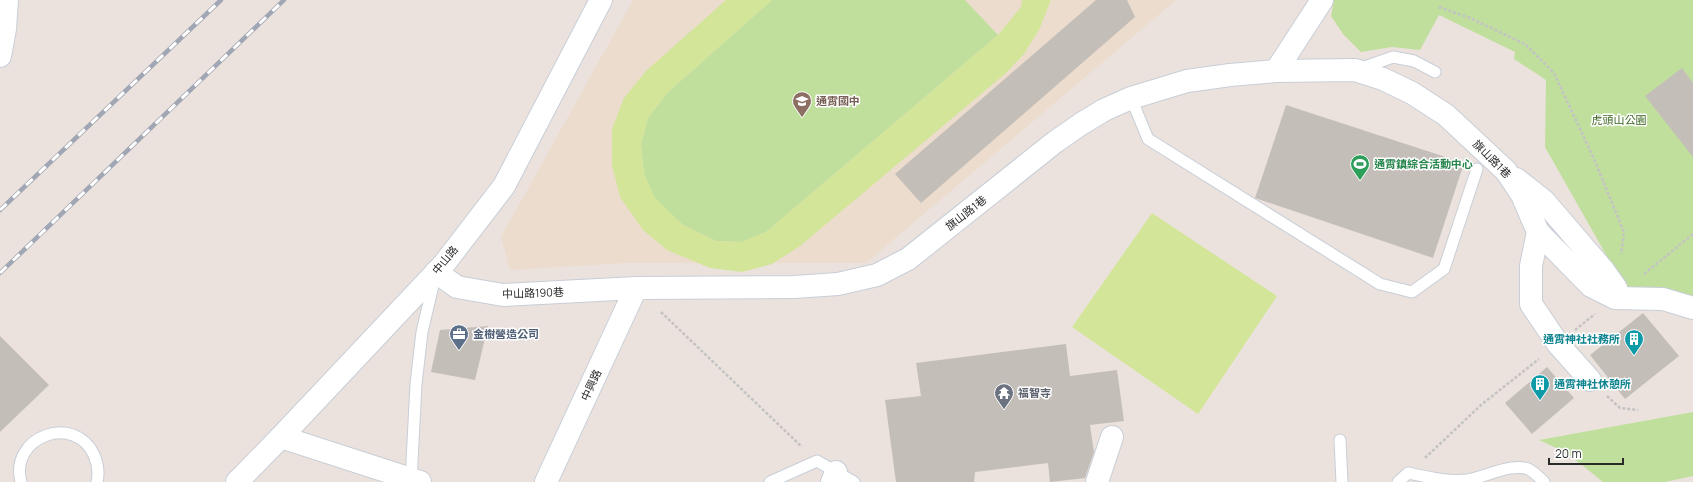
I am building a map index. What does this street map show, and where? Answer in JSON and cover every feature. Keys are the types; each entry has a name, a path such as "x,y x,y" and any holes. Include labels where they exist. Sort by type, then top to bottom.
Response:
{"street":[{"path":"0,56 5,29 7,0"},
{"name":"中山路","path":"236,482 281,438 444,264 504,186 601,0"},
{"path":"1276,71 1322,0"},
{"name":"旗山路1巷","path":"636,288 794,288 838,284 878,275 908,259 1055,142 1104,110 1131,98 1187,81 1230,75 1276,71 1355,70 1383,79 1412,94 1439,111 1506,171 1522,195 1538,232 1591,286 1615,293 1663,300 1693,308"},
{"path":"1506,171 1544,200 1604,271 1615,293"},
{"path":"1538,232 1531,266 1531,304 1558,344 1590,380"},
{"name":"中山路190巷","path":"436,272 457,287 503,295 636,288"},
{"name":"中興路","path":"546,482 636,288"},
{"path":"1097,482 1112,437"},
{"path":"281,438 414,481"}],"lane":[{"path":"1355,70 1393,57 1414,61 1435,72"},
{"path":"1131,98 1148,140 1380,284 1412,292 1444,269 1477,169"},
{"path":"414,481 416,384 421,340 436,272"},
{"path":"21,482 19,476 20,463 25,451 34,441 45,435 58,433 71,435 83,441 92,450 97,462 97,482"},
{"path":"1340,440 1342,482"},
{"path":"770,482 817,461 841,479"},
{"path":"1398,482 1408,473 1448,481 1466,480 1506,469 1521,468 1529,470 1544,482"}],"path":[{"path":"1439,7 1470,18 1525,44 1554,73 1594,158 1624,232 1615,293"},
{"path":"1615,293 1693,234"},
{"path":"636,288 817,461"},
{"path":"1408,473 1481,405 1534,364"},
{"path":"1590,380 1620,408 1638,410"}],"shaded area":[{"name":"通霄國中","path":"633,0 1176,0 866,263 626,263 510,270 501,237"}],"green space":[{"path":"726,0 772,0 667,93 648,118 641,145 644,174 655,198 683,225 716,241 741,242 766,232 998,35 1021,7 1022,0 1051,0 1039,30 1024,54 1006,73 800,246 772,264 742,272 710,268 667,250 643,230 620,197 612,165 612,129 624,98 646,71"},
{"path":"772,0 965,0 998,35 766,232 741,242 716,241 683,225 655,199 644,174 641,145 648,118 667,93"},
{"name":"虎頭山公園","path":"1334,0 1693,0 1693,297 1614,289 1609,260 1545,147 1546,80 1514,59 1515,52 1439,15 1420,50 1392,47 1361,52 1343,34 1331,16"},
{"path":"1152,213 1277,296 1198,414 1072,327"},
{"path":"1693,412 1693,476 1665,482 1603,482 1567,453 1539,440"}],"building":[{"path":"1096,0 1127,0 1135,17 921,203 895,174"},
{"path":"1682,68 1693,83 1693,157 1645,96"},
{"name":"通霄鎮綜合活動中心","path":"1286,105 1464,163 1433,258 1255,198"},
{"name":"通霄神社社務所","path":"1643,313 1679,356 1625,399 1590,355"},
{"name":"金樹營造公司","path":"488,326 475,380 431,372 440,330"},
{"path":"0,336 49,385 0,432"},
{"name":"福智寺","path":"1066,344 1070,376 1117,370 1124,421 1090,425 1094,452 1085,478 1050,482 1048,463 975,472 974,482 896,482 885,400 921,396 916,363"},
{"name":"通霄神社休憩所","path":"1547,367 1574,398 1532,434 1505,403"}],"railway":[{"path":"0,210 221,0"},
{"path":"0,273 284,0"}],"place":[{"name":"通霄國中","path":"802,118"},
{"name":"通霄鎮綜合活動中心","path":"1360,181"},
{"name":"金樹營造公司","path":"459,351"},
{"name":"通霄神社社務所","path":"1634,356"},
{"name":"通霄神社休憩所","path":"1540,401"},
{"name":"福智寺","path":"1004,410"}]}
